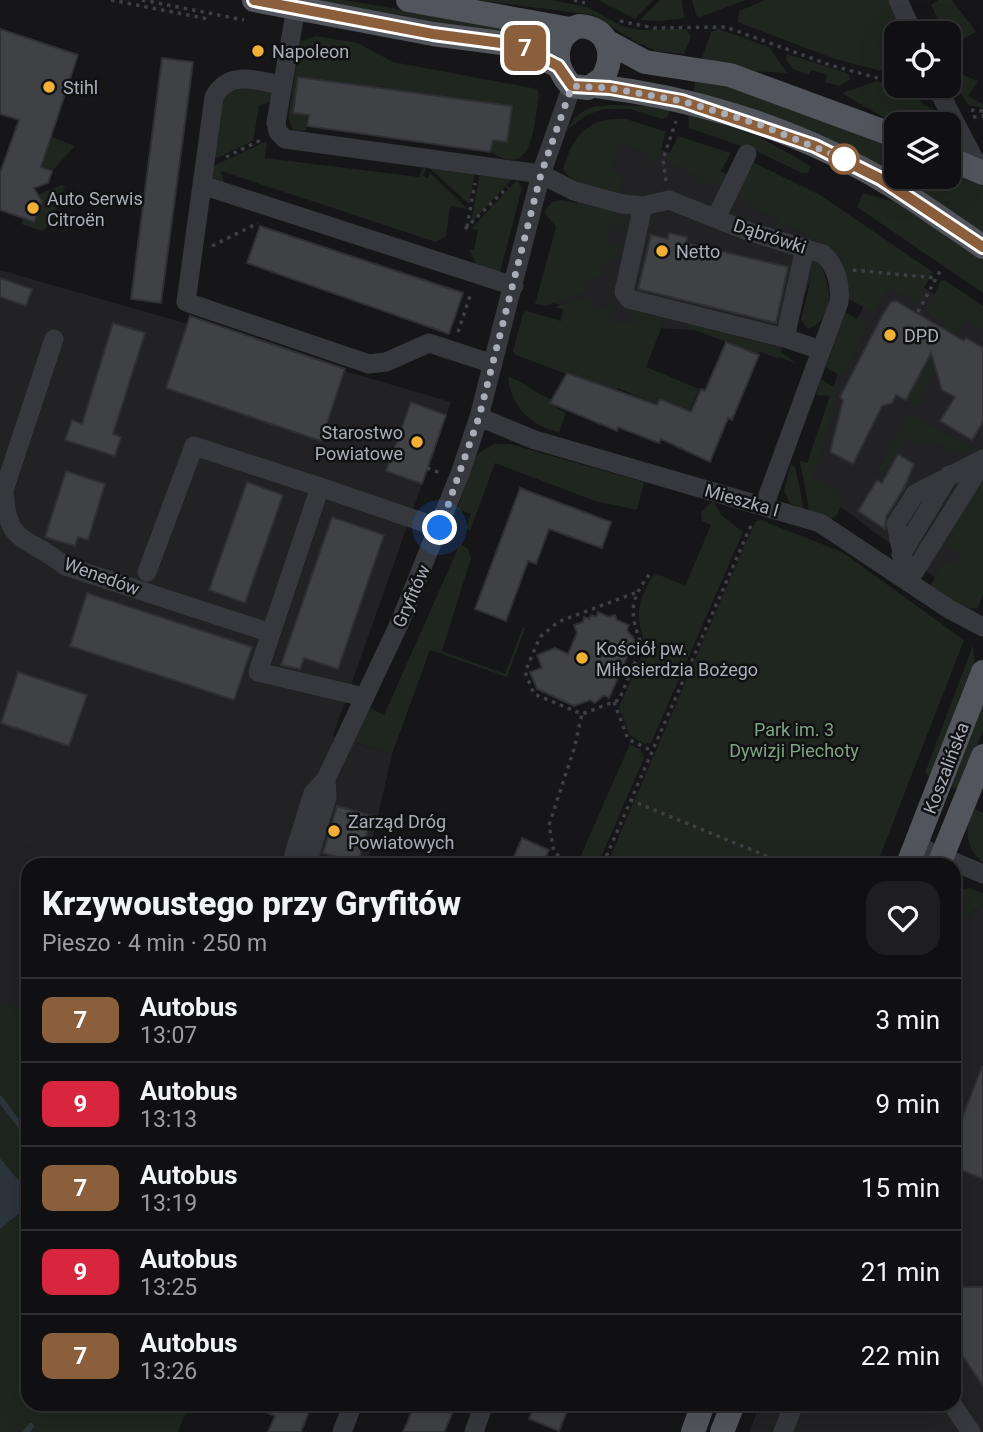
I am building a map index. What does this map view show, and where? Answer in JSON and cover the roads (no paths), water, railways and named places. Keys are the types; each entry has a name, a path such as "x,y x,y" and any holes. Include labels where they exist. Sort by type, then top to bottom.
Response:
{"main road":[{"path":"408,0 570,29 587,27 596,30 608,43 645,62 730,75 884,132"},
{"path":"255,11 296,8 433,34 517,45 575,79 699,106 815,146 881,179 983,247"},
{"path":"570,29 559,46 575,79"},
{"path":"575,79 608,68 608,43"},
{"path":"961,163 983,172"},
{"name":"Koszalińska","path":"912,855 983,672"},
{"name":"Koszalińska","path":"941,858 983,756"},
{"path":"693,1432 700,1411"},
{"path":"722,1432 730,1411"}],"street":[{"path":"898,0 908,21"},
{"path":"296,8 276,123 278,132 285,139 532,173 574,191 622,204 643,206 624,292 628,299 785,338 821,350 760,511"},
{"path":"282,85 235,78 219,87 214,97 186,302 369,364 386,362 429,343 493,364"},
{"name":"Gryfitów","path":"326,779 440,528 479,417 514,286 532,173 575,79"},
{"path":"961,140 983,172"},
{"path":"716,218 747,154"},
{"path":"203,176 282,211 514,286"},
{"name":"Dąbrówki","path":"643,206 669,200 747,231 822,254 838,278 839,302 821,350"},
{"path":"785,338 805,248"},
{"name":"Wenedów","path":"54,339 4,490 5,514 13,533 65,566 271,633"},
{"name":"Mieszka I","path":"479,417 535,440 760,511 835,531 908,582 983,627"},
{"path":"147,572 194,446 440,528"},
{"path":"908,582 897,524 915,494 950,474 983,461"},
{"path":"908,582 983,461"},
{"path":"320,487 258,672 364,697"},
{"path":"293,858 313,793 326,779"},
{"path":"309,858 327,797 326,779"},
{"path":"961,867 983,874"},
{"path":"342,1432 350,1411"},
{"path":"474,1432 482,1411"},
{"path":"783,1432 791,1411"},
{"path":"957,1411 971,1432"}],"waterway":[{"path":"0,1099 21,1127"},
{"path":"26,1432 31,1426"}],"place":[{"name":"Napoleon","path":"258,51"},
{"name":"Stihl","path":"49,87"},
{"name":"Auto Serwis Citroën","path":"33,208"},
{"name":"Netto","path":"662,251"},
{"name":"DPD","path":"890,335"},
{"name":"Starostwo Powiatowe","path":"417,442"},
{"name":"Kościół pw. Miłosierdzia Bożego","path":"582,658"},
{"name":"Zarząd Dróg Powiatowych","path":"334,831"}],"park label":[{"name":"Park im. 3 Dywizji Piechoty","path":"794,739"}]}
